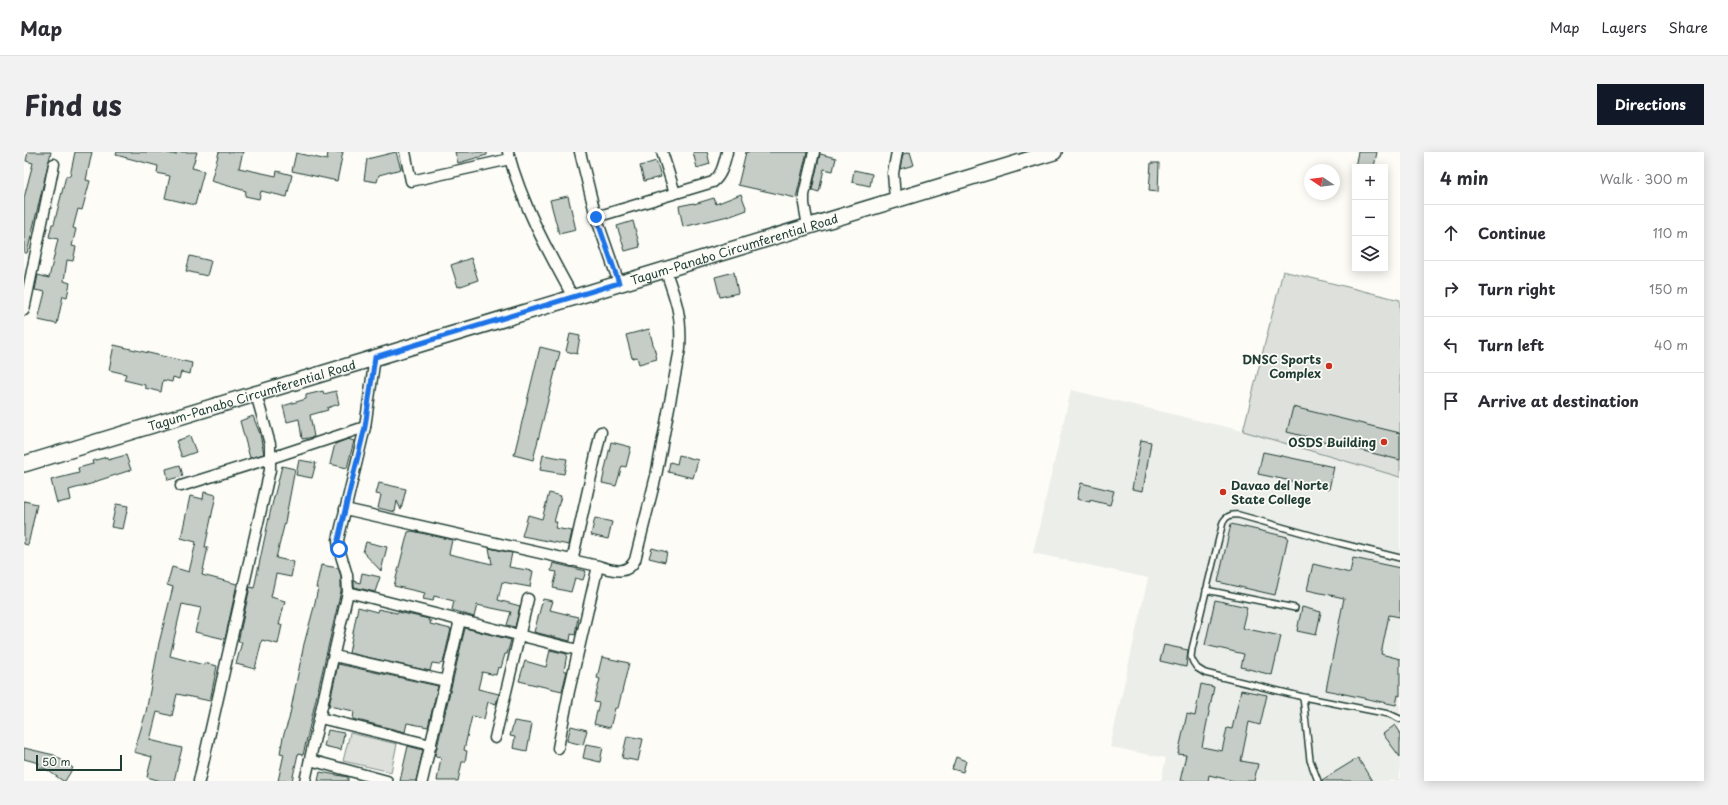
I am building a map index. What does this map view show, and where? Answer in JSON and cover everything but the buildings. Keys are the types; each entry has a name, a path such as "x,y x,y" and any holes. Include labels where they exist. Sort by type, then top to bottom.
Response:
{"main road":[{"name":"Tagum-Panabo Circumferential Road","path":"24,464 808,226 1021,157 1054,152"}],"street":[{"path":"405,152 411,181 509,155 525,204 544,244 573,297"},
{"path":"580,152 596,217 619,283"},
{"path":"662,152 675,193"},
{"path":"596,217 713,182 718,178 727,152"},
{"path":"808,226 804,195 814,152"},
{"path":"895,199 893,173 898,152"},
{"path":"24,310 54,164"},
{"path":"345,509 618,571 626,570 632,566 656,476 680,349 681,328 679,310 665,269"},
{"path":"305,781 348,592 347,575 340,555 338,540 365,427 375,357"},
{"path":"199,781 270,470 270,444 256,394"},
{"path":"181,486 365,427"},
{"path":"572,561 600,432"},
{"path":"558,748 578,650 598,566"},
{"path":"348,592 578,650"},
{"path":"495,738 528,599"},
{"path":"422,781 460,620"},
{"path":"334,656 446,681"},
{"path":"320,718 431,745"},
{"path":"310,760 387,781"}],"lane":[{"path":"1400,558 1233,515 1226,517 1223,522 1192,649 1192,657 1197,668 1205,673 1303,697 1389,714 1400,719"},
{"path":"1206,590 1295,608"},
{"path":"1303,697 1310,760 1318,781"}],"shaded area":[{"name":"Davao del Norte State College","path":"1283,271 1400,300 1400,781 1161,781 1166,758 1110,747 1148,578 1033,553 1071,390 1243,431"},
{"name":"DNSC Sports Complex","path":"1283,271 1400,300 1400,477 1243,431"},
{"path":"350,733 397,744 391,772 343,761"}],"place":[{"name":"DNSC Sports Complex","path":"1329,366"},
{"name":"OSDS Building","path":"1384,442"},
{"name":"Davao del Norte State College","path":"1223,492"}],"route":[{"path":"339,549 338,540 365,427 375,357 619,283 596,217"}]}
